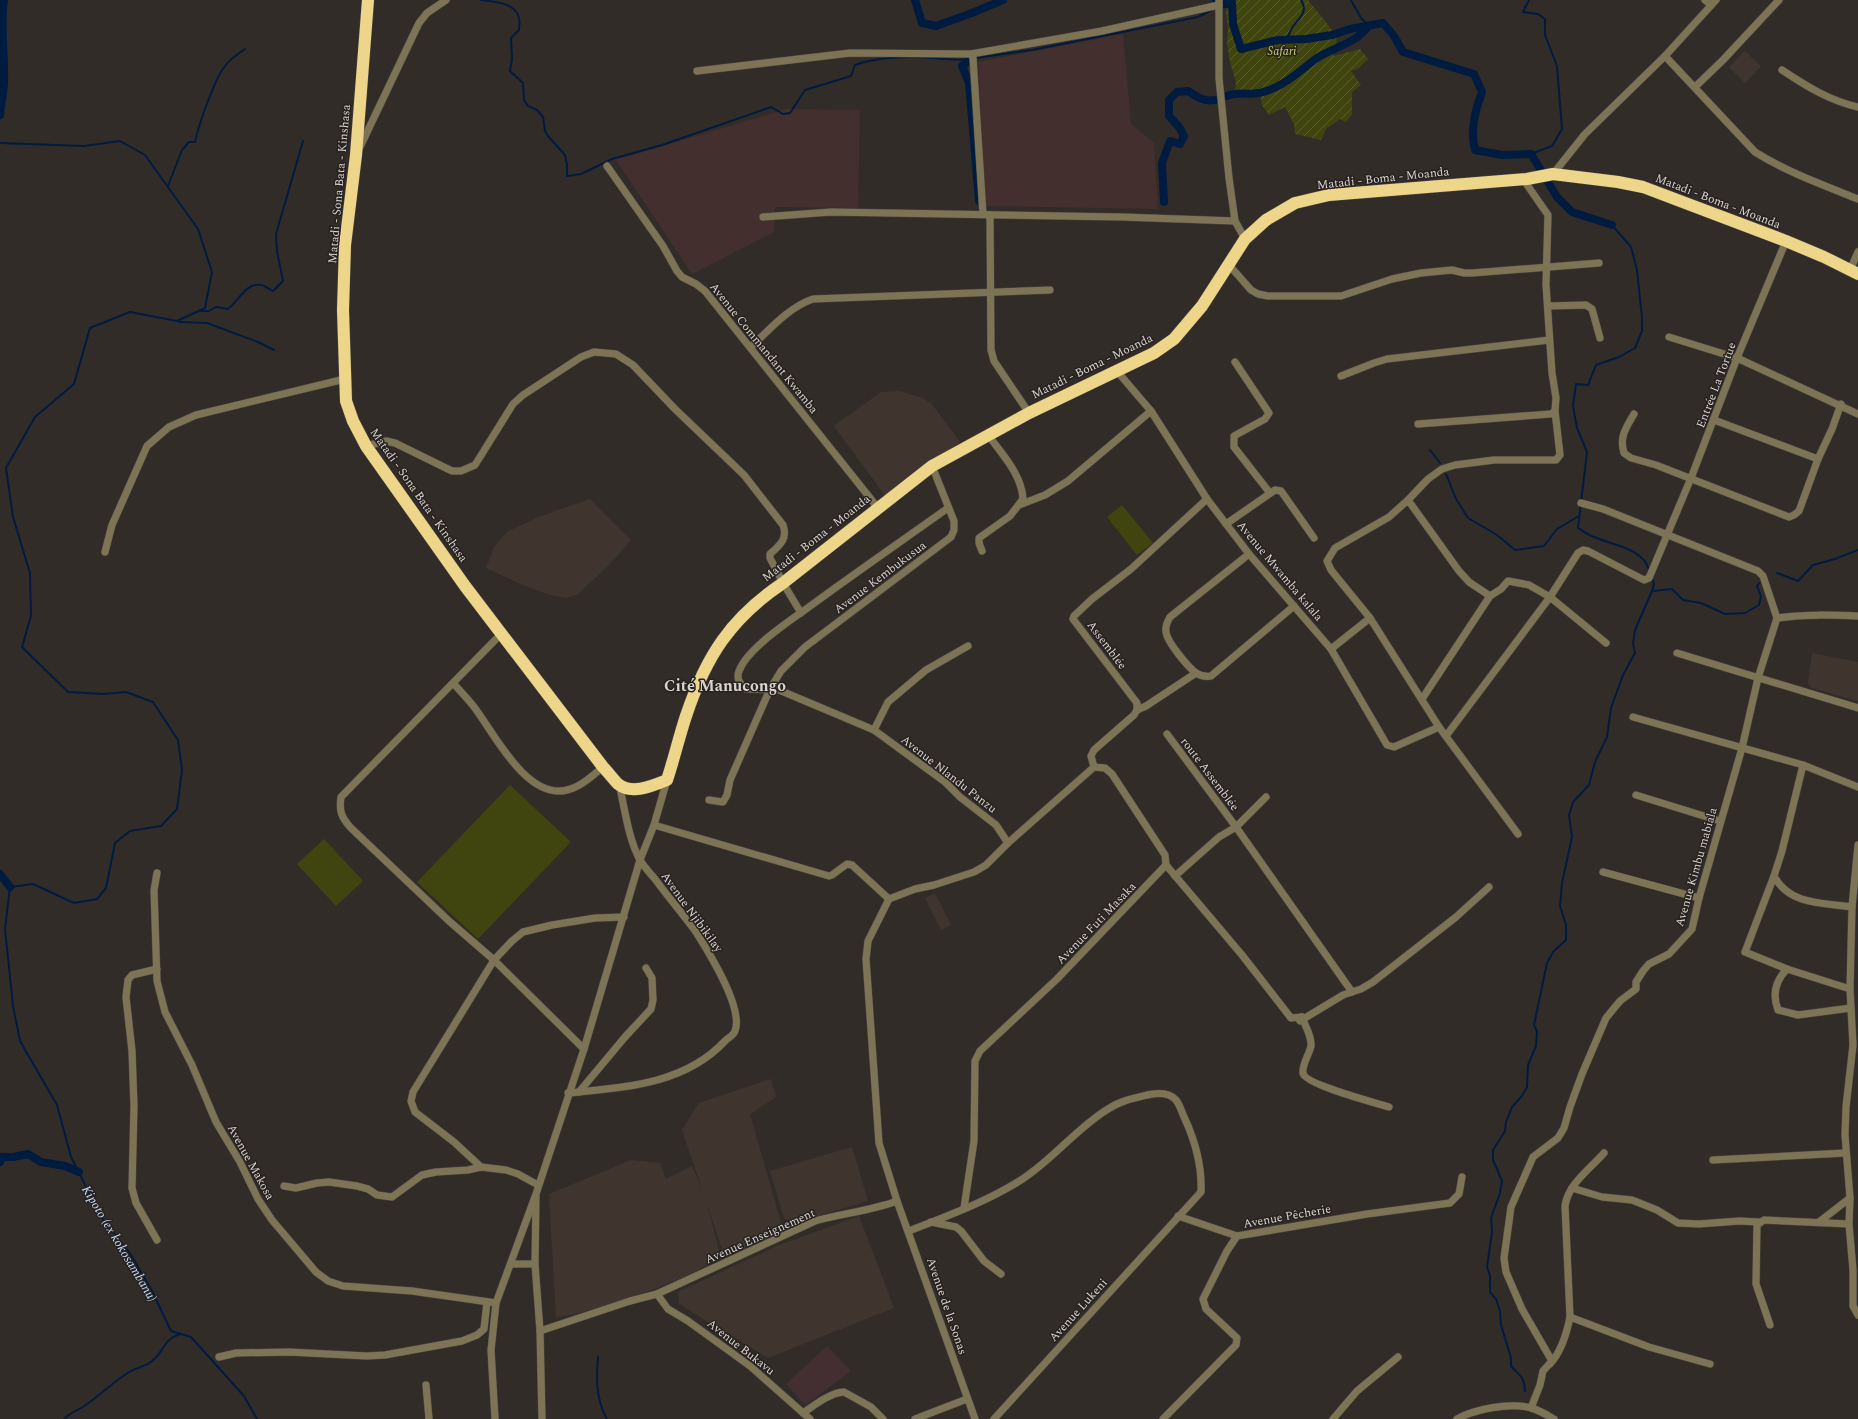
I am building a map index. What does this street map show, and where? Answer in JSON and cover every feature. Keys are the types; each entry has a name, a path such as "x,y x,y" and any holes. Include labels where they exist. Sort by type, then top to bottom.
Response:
{"highway":[{"name":"Matadi - Sona Bata - Kinshasa","path":"368,0 356,155 345,245 343,310 346,401 353,421 366,446 500,634 619,784"},
{"name":"Matadi - Boma - Moanda","path":"667,780 686,716 703,673 717,646 734,623 760,599 783,583 932,466 1029,413 1154,353 1174,339 1202,306 1245,239 1266,220 1295,203 1329,195 1525,179 1552,174 1618,182 1643,187 1786,242 1854,272"},
{"path":"619,784 632,789 644,788 667,780"}],"street":[{"path":"356,155 419,22 427,13 446,0"},
{"path":"1552,174 1585,134 1665,56 1713,3 1705,0"},
{"path":"1695,87 1723,60 1779,0"},
{"path":"697,71 850,53 971,54 1102,31 1219,3 1219,78 1235,221 1245,239"},
{"path":"971,54 973,58 986,214 991,350 994,361 1029,413"},
{"path":"1665,56 1755,152 1805,177 1858,199"},
{"path":"1782,70 1810,88 1858,108"},
{"name":"Avenue Commandant Kwamba","path":"607,166 663,246 677,271 682,277 696,284 705,291 751,346 878,508"},
{"path":"1518,834 1439,727 1370,618 1331,570 1327,561 1335,548 1389,517 1408,500 1428,478 1442,469 1455,465 1494,460 1556,460 1560,455 1555,411 1556,398 1549,340 1546,285 1548,215 1525,179"},
{"path":"763,217 831,212 1122,217 1235,221"},
{"name":"Entrée La Tortue","path":"1550,597 1578,553 1583,550 1644,580 1647,579 1654,569 1714,420 1737,358 1786,242"},
{"path":"1854,272 1858,252"},
{"path":"1228,265 1258,294 1268,296 1322,297 1341,296 1392,279 1438,270 1452,270 1472,273 1599,263"},
{"path":"751,346 792,311 805,302 813,299 1050,290"},
{"path":"1548,306 1586,305 1592,309 1600,338"},
{"path":"1669,337 1737,358 1841,404 1858,414"},
{"path":"1341,376 1387,359 1549,340"},
{"path":"366,446 386,441 407,448 452,471 468,469 475,465 513,404 523,395 581,357 594,352 616,354 633,365 675,409 744,475 783,525 786,533 784,539 770,554 770,558 801,613"},
{"path":"1234,362 1269,413 1265,419 1234,436 1234,447 1270,493"},
{"name":"Avenue Mwamba kalala","path":"1116,370 1151,411 1207,499 1249,554 1331,649 1387,744 1394,747 1439,727"},
{"path":"104,552 112,525 147,446 169,427 196,415 345,379"},
{"path":"1634,414 1622,434 1622,446 1624,453 1631,458 1656,464 1789,517 1799,511 1818,459 1832,430 1841,404"},
{"path":"1019,505 1045,495 1068,481 1151,411"},
{"path":"1418,424 1551,414 1555,411"},
{"path":"1714,420 1818,459"},
{"path":"982,551 979,543 980,538 1010,516 1023,499 1023,491 1013,469 988,435"},
{"name":"Avenue Kembukusua","path":"709,800 723,802 727,795 730,780 770,689 781,671 805,647 951,537 954,530 954,520 932,466"},
{"path":"1226,524 1275,490 1281,491 1314,538"},
{"name":"Assemblée","path":"1137,710 1137,703 1073,619 1074,616 1092,599 1132,569 1207,499"},
{"path":"1408,500 1468,582 1490,596"},
{"path":"1581,502 1603,509 1666,536 1758,571 1763,576 1777,618 1822,614 1858,616"},
{"name":"Avenue Nlandu Panzu","path":"948,508 768,638 747,658 739,670 738,678 740,684 746,689 770,689 790,693 829,712 874,730 945,782 960,797 996,825 1008,842"},
{"path":"1249,554 1170,617 1167,622 1166,633 1169,641 1196,673 1205,677 1211,676 1294,606"},
{"path":"1422,700 1490,596 1501,589 1508,581 1529,585 1550,597 1606,643"},
{"path":"1446,736 1550,597"},
{"path":"1331,649 1370,618"},
{"name":"Avenue Kimbu mabiala","path":"1531,1408 1540,1385 1543,1371 1552,1361 1522,1309 1506,1272 1504,1258 1511,1207 1533,1157 1558,1138 1564,1128 1582,1074 1606,1018 1620,1001 1636,988 1636,982 1649,964 1669,954 1692,929 1720,821 1742,748 1758,678 1777,618"},
{"path":"500,634 341,797 339,809 343,819 351,828 449,921 494,960 584,1049"},
{"path":"874,730 888,702 926,670 968,646"},
{"path":"1677,653 1858,708"},
{"path":"1094,768 1091,756 1094,750 1137,710 1196,673"},
{"path":"453,683 476,709 515,764 529,779 543,787 557,791 568,790 583,783 604,767"},
{"path":"1633,717 1803,766 1858,787"},
{"name":"route Assemblée","path":"1166,734 1236,827 1352,992"},
{"path":"1803,766 1782,851 1745,952 1787,969 1850,989"},
{"path":"898,1200 879,1143 866,959 868,941 889,899 915,889 934,885 974,872 986,865 1008,842 1094,768 1104,768 1112,774 1165,855 1166,865 1242,955 1290,1018 1303,1018 1343,995 1361,989 1373,982 1456,917 1489,888"},
{"path":"495,1419 491,1350 496,1303 536,1194 568,1093 584,1049 640,860 654,824 667,780"},
{"name":"Avenue Njibikilay","path":"568,1093 644,1084 669,1076 693,1066 717,1050 735,1032 737,1019 726,986 714,960 695,931 640,860 634,844 619,784"},
{"path":"1636,795 1720,821"},
{"path":"1175,876 1219,837 1236,827 1266,797"},
{"path":"654,824 829,876 846,864 852,865 889,899"},
{"path":"1858,845 1852,907 1850,989 1853,1045 1846,1107 1846,1153 1850,1198 1849,1224 1853,1270 1853,1306 1858,1315"},
{"name":"Avenue Futi Masaka","path":"964,1208 974,1141 975,1061 980,1051 1057,979 1166,865"},
{"name":"Avenue Makosa","path":"157,872 154,890 157,969 159,992 165,1012 192,1065 216,1122 240,1162 258,1199 276,1225 316,1272 328,1281 343,1286 412,1291 496,1303"},
{"path":"1603,872 1699,898"},
{"path":"1774,876 1782,889 1800,899 1852,907"},
{"path":"481,1167 454,1142 415,1112 411,1101 413,1092 494,960 512,941 523,932 559,924 595,918 624,917"},
{"path":"580,1092 625,1037 651,1009 653,1000 652,978 646,968"},
{"path":"157,969 132,975 128,980 126,997 132,1051 134,1106 132,1188 136,1203 157,1240"},
{"path":"1787,969 1778,977 1775,984 1775,1003 1778,1010 1798,1015 1851,1008"},
{"path":"1303,1018 1310,1036 1310,1046 1303,1074 1306,1078 1322,1086 1390,1107"},
{"name":"Avenue Lukeni","path":"909,1231 964,1208 1014,1184 1032,1173 1086,1124 1109,1108 1130,1099 1163,1093 1175,1100 1191,1132 1202,1178 1201,1192 1190,1206 1178,1216 994,1419"},
{"path":"1543,1371 1556,1358 1568,1327 1570,1317 1565,1206 1567,1196 1572,1188 1604,1153"},
{"path":"1714,1160 1846,1153"},
{"path":"284,1186 296,1188 317,1183 330,1182 357,1186 368,1189 378,1195 392,1197 422,1175 436,1172 468,1170 481,1167 506,1170 518,1174 538,1185"},
{"name":"Avenue Pêcherie","path":"1163,1419 1236,1345 1237,1338 1206,1309 1203,1299 1227,1251 1237,1236 1367,1214 1450,1203 1459,1194 1462,1177"},
{"path":"1572,1188 1602,1197 1632,1200 1658,1210 1678,1223 1684,1224 1739,1220 1759,1222 1764,1220 1849,1224"},
{"path":"536,1194 535,1264 540,1331 542,1419"},
{"path":"1819,1222 1850,1198"},
{"name":"Avenue de la Sonas","path":"898,1200 975,1419"},
{"name":"Avenue Enseignement","path":"540,1331 630,1300 657,1294 815,1221 843,1214 876,1209 898,1200"},
{"path":"1178,1216 1237,1236"},
{"path":"931,1222 956,1227 961,1231 984,1261 1001,1274"},
{"path":"1759,1222 1756,1231 1756,1284 1770,1325"},
{"path":"510,1264 535,1264"},
{"name":"Avenue Bukavu","path":"657,1294 668,1309 688,1321 750,1366 810,1419"},
{"path":"219,1357 236,1353 289,1352 367,1356 398,1353 462,1341 477,1335 484,1329 488,1302"},
{"path":"1570,1317 1649,1347 1710,1364"},
{"path":"1333,1419 1357,1391 1398,1357"},
{"path":"426,1385 429,1419"},
{"path":"803,1413 823,1399 839,1392 844,1392 871,1407 883,1419"},
{"path":"915,1419 967,1399"},
{"path":"1457,1419 1478,1411 1501,1406 1531,1408 1554,1419"}],"shaded area":[{"path":"1123,34 1131,124 1154,143 1158,209 986,206 978,62"},
{"path":"1745,51 1761,66 1745,83 1729,67"},
{"path":"787,109 860,110 858,208 775,207 774,232 692,274 616,160"},
{"path":"900,391 922,398 931,403 960,442 886,497 834,426 881,392"},
{"path":"590,499 631,540 610,564 577,595 566,598 550,595 525,586 486,568 494,547 508,531 539,517"},
{"path":"1812,653 1858,662 1858,701 1812,688 1808,684"},
{"path":"935,893 951,925 941,930 925,898"},
{"path":"771,1079 776,1097 750,1114 784,1233 753,1248 725,1258 707,1204 721,1258 684,1277 647,1292 583,1312 556,1318 549,1194 631,1160 660,1163 666,1179 692,1166 702,1189 682,1130 699,1103"},
{"path":"852,1147 868,1201 795,1223 784,1218 770,1171"},
{"path":"859,1216 894,1308 768,1358 679,1304 678,1292 777,1246"},
{"path":"827,1346 851,1371 805,1405 786,1384"}],"green space":[{"name":"Safari","path":"1228,0 1308,0 1326,22 1337,39 1333,56 1360,49 1368,59 1359,68 1351,71 1361,85 1352,92 1352,114 1346,122 1340,119 1326,129 1321,140 1295,134 1294,124 1285,107 1269,115 1262,105 1261,97 1243,95 1234,98 1236,82 1230,62 1227,44 1228,27 1226,12"},
{"path":"1122,505 1153,543 1137,555 1107,517"},
{"path":"510,785 571,842 478,939 417,882"},
{"path":"324,839 363,881 336,906 297,864"}],"waterway":[{"path":"0,115 4,85 2,19 4,0"},
{"path":"481,0 498,2 509,6 517,13 519,19 519,30 511,38 512,59 510,71 523,83 524,100 528,106 537,110 543,117 545,131 565,155 567,176 581,174 612,159 662,145 771,107 783,114 790,113 805,90 851,76 855,65 863,62 904,57 956,60 970,59"},
{"path":"915,0 922,23 936,26 1003,0"},
{"path":"1216,0 1219,5 1232,3 1233,24 1241,49 1278,40 1306,39 1332,35 1350,29 1383,23 1394,36 1403,52 1474,74 1482,92 1477,106 1473,128 1475,150 1502,155 1531,154 1557,197 1572,212 1612,225"},
{"path":"1286,40 1303,13 1304,7 1301,0"},
{"path":"1351,0 1361,18 1369,26"},
{"path":"1529,0 1523,12 1538,14 1545,19 1545,35 1557,66 1562,129 1552,146 1531,154"},
{"path":"975,58 1032,50 1198,17 1212,10"},
{"path":"1227,96 1236,94 1254,94 1271,90 1292,78 1317,58 1356,38 1369,26"},
{"path":"168,186 182,150 189,142 195,142 206,106 221,71 230,60 245,49"},
{"path":"973,58 962,66 969,83 979,201"},
{"path":"1164,202 1162,163 1170,141 1180,144 1184,136 1179,127 1169,116 1169,100 1177,92 1188,91 1204,100 1215,100"},
{"name":"Kipoto (ex kokosambanu)","path":"0,143 84,146 120,141 145,155 198,229 212,272 205,308 177,321 130,312 90,328 74,384 35,417 6,468 13,517 30,573 31,616 22,647 68,692 104,694 126,692 153,702 178,740 182,770 177,809 161,826 130,831 115,843 106,888 97,899 74,903 33,884 10,887 5,929 13,1006 20,1041 57,1105 71,1157 102,1218 129,1252 151,1289 171,1331 191,1337 244,1396 257,1419"},
{"path":"200,311 209,311 216,307 228,309 251,286 262,285 273,291 283,281 277,251 276,234 303,141"},
{"path":"1612,225 1631,247 1637,270 1642,331 1635,348 1619,357 1596,365 1588,385 1576,384 1573,406 1577,428 1587,452 1578,528 1592,536 1634,552 1646,563 1649,570"},
{"path":"179,322 207,323 258,342 274,350"},
{"path":"1430,450 1440,463"},
{"path":"1446,474 1456,499 1468,518 1497,535 1515,550 1544,546 1557,529 1579,516"},
{"path":"1777,573 1798,581 1813,565 1835,559 1858,550"},
{"path":"1525,1391 1523,1379 1511,1366 1511,1358 1501,1325 1500,1311 1496,1299 1490,1292 1490,1276 1487,1267 1492,1232 1491,1218 1500,1193 1502,1181 1493,1160 1493,1150 1505,1131 1506,1122 1512,1107 1522,1096 1527,1087 1528,1065 1536,1046 1537,1031 1534,1025 1547,963 1553,952 1566,940 1566,925 1560,906 1562,883 1572,837 1569,815 1573,802 1589,785 1595,762 1607,737 1611,708 1623,675 1635,653 1633,643 1635,630 1652,591 1654,584 1652,578"},
{"path":"1652,591 1672,589 1683,600 1701,603 1725,614 1745,613 1759,605 1761,596 1757,586 1759,583"},
{"path":"0,874 10,887"},
{"path":"0,1162 2,1157 13,1157 28,1154 41,1162 65,1166 79,1172"},
{"path":"64,1419 93,1400 125,1375 151,1362 156,1358 170,1339 181,1334"},
{"path":"598,1357 597,1373 599,1397 603,1412 607,1419"}],"district":[{"name":"Cité Manucongo","path":"725,685"}]}
